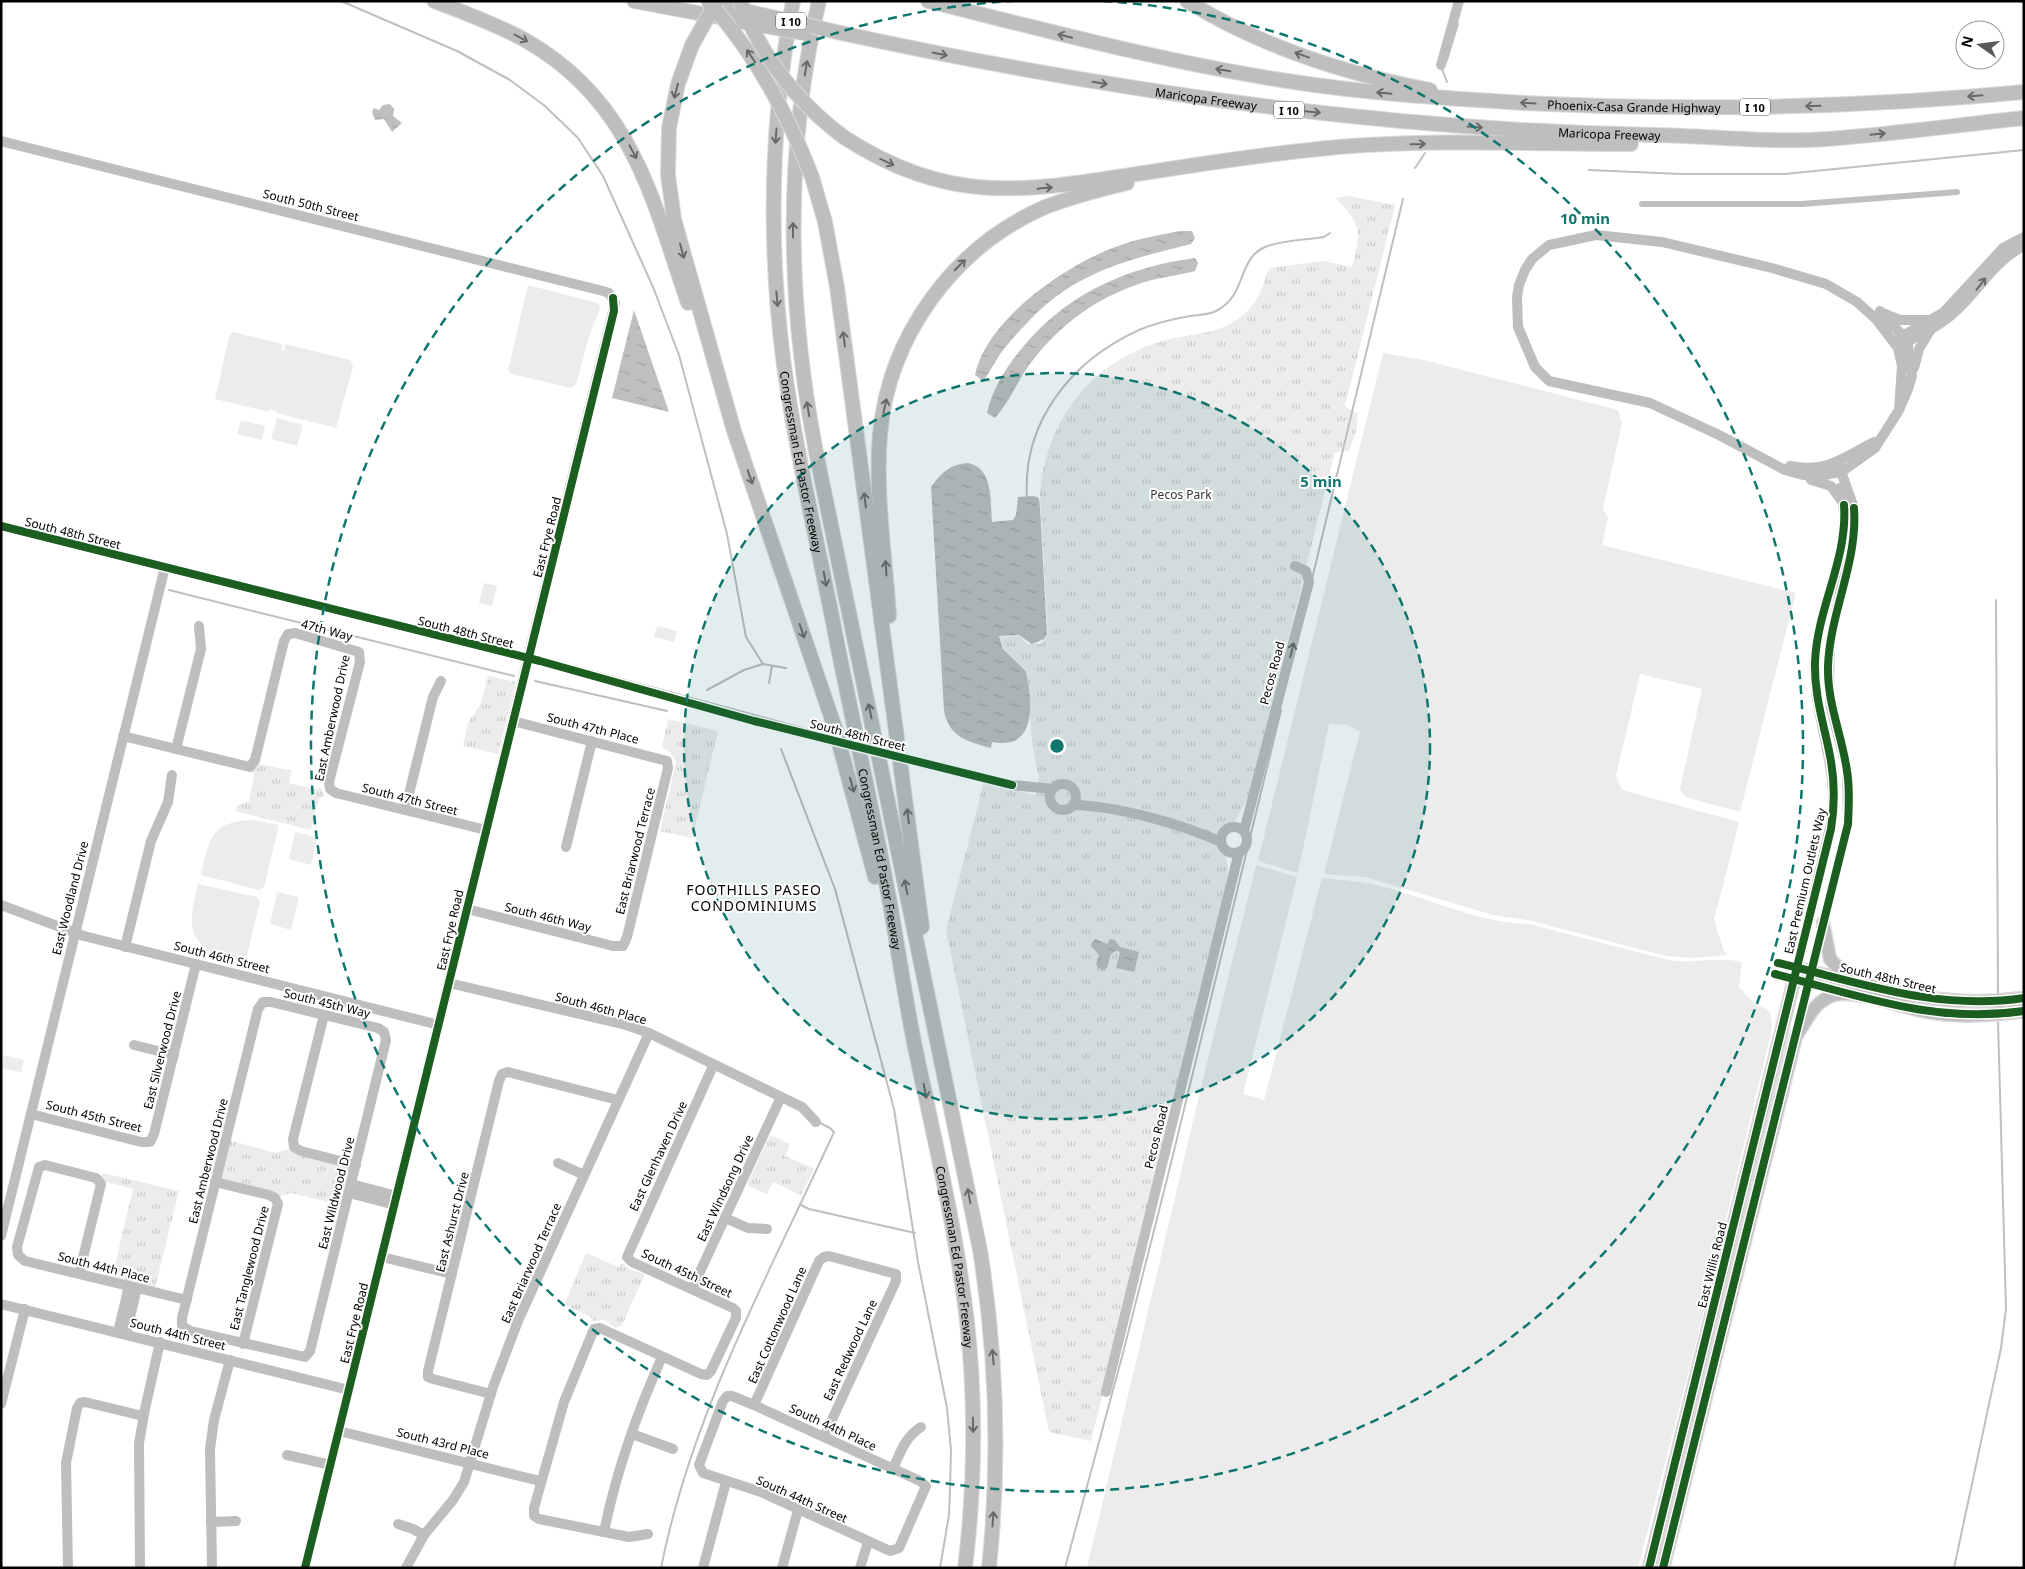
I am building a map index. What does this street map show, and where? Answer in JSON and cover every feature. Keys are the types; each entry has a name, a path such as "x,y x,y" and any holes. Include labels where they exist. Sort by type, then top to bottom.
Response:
{"highway":[{"path":"434,1 525,40 562,65 595,96 622,132 646,182 719,396 734,431"},
{"path":"634,1 740,11 780,75 806,105 844,138 876,157 910,172 949,183 991,189 1046,188 1248,158 1382,145 1673,144 1742,138"},
{"path":"709,1 741,41 770,86 795,135 812,177 825,222 835,272 938,1038"},
{"name":"Maricopa Freeway","path":"709,1 840,37 907,47 1100,83 1311,112 1498,129 1742,138"},
{"path":"717,1 692,45 679,78 670,116 667,152 669,187 682,251 734,431 848,770 915,1044"},
{"name":"Congressman Ed Pastor Freeway","path":"793,1 781,84 774,182 774,265 783,355 794,430 889,900 957,1256 969,1346 973,1458 965,1568"},
{"name":"I 10","path":"928,1 1126,51 1238,73 1372,92 1485,100"},
{"path":"935,1 951,7"},
{"path":"1187,1 1233,27 1316,60 1361,74 1407,85 1485,100"},
{"path":"1200,1 1254,35"},
{"name":"Congressman Ed Pastor Freeway","path":"819,3 802,94 794,185 793,254 799,344 817,457 938,1038 980,1250 992,1340 996,1454 989,1568"},
{"name":"Phoenix-Casa Grande Highway","path":"1485,100 1654,108 1790,107 1925,100 2024,92"},
{"name":"I 10","path":"1742,138 1825,139 2024,118"},
{"path":"896,721 880,477 880,444 883,412 891,380 903,347 920,316 944,283 973,253 1001,232 1036,212 1061,201 1107,188 1248,158"}],"main road":[{"path":"1796,1036 1817,1004 1848,987 1830,958 1824,923"},
{"name":"South 48th Street","path":"1796,973 1929,1012 1962,1015 2024,1011"},
{"name":"East Willis Road","path":"1650,1568 1796,973"},
{"name":"South 48th Street","path":"1848,987 1932,1000 1997,1002 2024,998"},
{"name":"East Willis Road","path":"1663,1568 1796,1036"}],"street":[{"path":"1441,65 1459,1"},
{"name":"South 50th Street","path":"1,141 594,288 609,293 613,298"},
{"path":"1849,506 1827,484 1795,477 1772,462 1650,403 1550,381 1535,367 1518,328 1517,297 1525,270 1532,259 1549,246 1596,235 1662,242 1755,263 1826,284 1856,302 1900,342 1902,366 1899,410"},
{"path":"1900,342 1944,312 2003,248 2024,237"},
{"path":"1900,342 1932,329 1956,312 2007,256 2024,246"},
{"name":"East Frye Road","path":"306,1568 614,311 613,298"},
{"path":"1856,302 1900,320 1931,320 1944,312"},
{"path":"1880,311 1900,342 1912,376"},
{"path":"1849,506 1851,476 1854,468 1864,460 1880,440 1899,410 1912,376 1919,349 1932,329"},
{"path":"1772,462 1809,468 1837,468 1880,440"},
{"path":"1785,470 1803,475 1837,468 1868,453"},
{"name":"East Premium Outlets Way","path":"1810,977 1848,824 1848,777 1831,708 1828,668 1830,641 1852,549 1854,528 1837,468"},
{"name":"East Premium Outlets Way","path":"1796,973 1828,842 1834,789 1830,754 1819,710 1815,683 1817,646 1841,551 1849,506"},
{"name":"South 48th Street","path":"1,526 529,658 927,764 1012,785 1053,789"},
{"name":"Pecos Road","path":"1106,1392 1239,852 1247,844 1244,831 1309,582 1306,571 1295,566"},
{"name":"East Woodland Drive","path":"1,1236 165,567"},
{"path":"123,736 176,749 201,648 199,626"},
{"name":"47th Way","path":"176,749 250,767 255,760 284,641 288,634 295,633 359,652"},
{"name":"East Amberwood Drive","path":"330,789 330,782 360,662 359,652"},
{"path":"405,810 433,697 441,681"},
{"path":"1819,710 1831,708"},
{"name":"South 47th Place","path":"513,721 667,761"},
{"path":"566,847 592,741"},
{"name":"East Briarwood Terrace","path":"623,946 627,937 664,785 668,768 667,761"},
{"path":"125,947 151,841 168,802 172,775"},
{"name":"South 48th Street","path":"1012,785 1051,801"},
{"path":"1105,808 1075,793 1065,785 1060,785 1053,789 1051,801 1054,807 1061,810 1073,806 1105,808 1192,830 1226,834 1244,831"},
{"name":"South 47th Street","path":"330,789 336,793 486,830"},
{"path":"1073,806 1075,793"},
{"name":"Pecos Road","path":"1226,834 1253,794"},
{"path":"1226,834 1228,851 1239,852"},
{"path":"1828,842 1843,845"},
{"name":"Pecos Road","path":"1228,851 1230,888"},
{"name":"South 46th Street","path":"1,906 75,933 125,947 439,1024"},
{"name":"South 46th Way","path":"467,909 613,946 623,946"},
{"name":"South 48th Street","path":"1778,963 1796,973"},
{"name":"East Silverwood Drive","path":"150,1142 154,1134 196,964"},
{"name":"South 48th Street","path":"1775,974 1796,973"},
{"name":"East Willis Road","path":"1796,1036 1810,977"},
{"name":"South 46th Place","path":"449,983 626,1025 649,1034 802,1107 816,1122"},
{"name":"East Amberwood Drive","path":"243,1344 190,1331 182,1326 186,1300 215,1182 258,1009 262,1002"},
{"name":"South 45th Way","path":"262,1002 271,1002 378,1028 384,1032"},
{"path":"324,1015 293,1139 294,1147 301,1151 356,1165"},
{"name":"East Wildwood Drive","path":"243,1344 305,1357 310,1351 386,1040 384,1032"},
{"name":"East Briarwood Terrace","path":"406,1568 424,1535 451,1509 462,1486 491,1394 524,1306 649,1034"},
{"path":"134,1045 174,1055"},
{"name":"East Glenhaven Drive","path":"628,1257 629,1249 713,1066"},
{"name":"East Ashurst Drive","path":"491,1394 433,1380 428,1376 502,1074 508,1072 618,1100"},
{"name":"East Windsong Drive","path":"692,1289 781,1097"},
{"name":"South 45th Street","path":"31,1114 141,1142 150,1142"},
{"path":"558,1163 584,1175"},
{"name":"South 44th Place","path":"79,1274 101,1184 99,1180 45,1165 39,1167 17,1247 18,1255 25,1261 186,1300"},
{"name":"East Tanglewood Drive","path":"215,1182 275,1198 278,1204 243,1344"},
{"path":"350,1189 396,1200"},
{"path":"725,1218 748,1228 767,1229"},
{"name":"East Cottonwood Lane","path":"754,1405 819,1262 824,1257 829,1256 896,1274"},
{"path":"382,1257 452,1274"},
{"name":"South 45th Street","path":"628,1257 632,1262 736,1311 732,1327 711,1371 707,1375 700,1374 662,1357"},
{"name":"East Redwood Lane","path":"824,1437 896,1281 896,1274"},
{"path":"122,1333 133,1287"},
{"name":"South 44th Street","path":"1,1304 349,1390"},
{"path":"1,1404 25,1309"},
{"path":"604,1532 632,1434 662,1357 600,1328 594,1329 564,1402 540,1481 534,1516 539,1519 604,1532 629,1537 648,1534"},
{"path":"140,1568 138,1471 143,1416 160,1342"},
{"path":"212,1568 209,1471 212,1435 230,1360"},
{"name":"South 44th Place","path":"700,1469 699,1465 720,1409 727,1396 732,1396 754,1405 926,1486 899,1548 895,1552"},
{"path":"68,1568 66,1463 74,1417 80,1403 85,1402 143,1416"},
{"path":"893,1469 905,1442 912,1432 921,1427"},
{"name":"South 43rd Place","path":"339,1431 540,1481"},
{"path":"632,1434 673,1449"},
{"path":"287,1455 331,1465"},
{"name":"South 44th Street","path":"700,1469 703,1473 726,1482 761,1492 868,1542 895,1552"},
{"path":"703,1568 726,1482"},
{"path":"782,1568 798,1510"},
{"path":"211,1522 236,1522"},
{"path":"398,1524 424,1535"},
{"path":"860,1568 868,1542"}],"green space":[{"name":"Pecos Park","path":"1349,196 1395,205 1345,406 1358,414 1356,432 1349,451 1335,452 1248,798 1234,823 1228,825 1222,849 1228,869 1222,912 1091,1441 1049,1432 946,930 984,782 1035,795 1039,778 1032,743 1027,671 1004,649 1000,637 1019,636 1027,644 1041,644 1048,634 1040,495 1044,468 1051,443 1062,420 1076,398 1093,380 1113,364 1136,351 1162,341 1209,332 1235,321 1255,301 1270,268 1323,261 1352,267 1357,245 1357,229 1355,222 1335,198"},
{"path":"528,285 598,303 600,308 589,337 576,384 571,388 511,374 508,370"},
{"path":"233,332 282,344 282,350 284,351 285,344 350,360 353,367 336,428 280,414 270,409 269,412 215,399 229,337"},
{"path":"1383,353 1424,360 1618,410 1622,423 1603,509 1608,518 1602,545 1796,593 1740,812 1685,797 1680,789 1702,689 1640,674 1616,776 1622,790 1739,822 1714,920 1724,951 1728,955 1693,958 1666,956 1528,920 1493,915 1365,877 1324,874 1360,732 1348,725 1329,724 1298,873 1258,861"},
{"path":"277,418 303,425 297,446 271,439"},
{"path":"241,420 265,426 262,440 237,434"},
{"path":"484,583 497,586 492,606 479,603"},
{"path":"657,626 677,631 674,642 654,637"},
{"path":"488,676 516,682 498,754 463,746 468,723 481,703"},
{"path":"668,719 718,731 692,838 660,831 676,762 671,753 662,747"},
{"path":"259,764 292,771 289,783 315,789 321,788 324,795 319,799 311,830 235,811 238,805 249,801 254,775 252,772"},
{"path":"254,820 279,825 264,888 259,890 201,875 210,841 215,834 229,824"},
{"path":"295,832 317,837 311,865 289,859"},
{"path":"1256,865 1297,877 1243,1094 1264,1100 1322,878 1373,884 1472,915 1510,923 1529,924 1668,960 1733,960 1742,962 1739,987 1752,1001 1770,1012 1772,1029 1699,1331 1638,1568 1087,1568"},
{"path":"198,884 257,897 260,902 245,964 213,953 196,938 192,917"},
{"path":"277,892 299,897 291,930 270,924"},
{"path":"4,1055 24,1060 21,1072 1,1068"},
{"path":"770,1135 790,1144 785,1156 814,1169 801,1195 773,1182 767,1194 747,1185"},
{"path":"225,1139 275,1153 294,1147 356,1165 346,1206 291,1193 275,1198 215,1182"},
{"path":"103,1173 179,1191 154,1292 111,1282 133,1189 99,1180"},
{"path":"586,1253 618,1267 623,1263 629,1269 645,1274 622,1325 615,1328 605,1320 593,1321 591,1317 564,1305"}],"water":[{"path":"390,104 394,109 393,116 402,123 392,132 384,119 375,120 372,112 374,108 379,110 383,105"},
{"path":"1180,231 1192,231 1195,238 1191,244 1145,256 1103,270 1063,291 1015,336 1001,353 983,381 975,375 983,354 995,333 1033,295 1055,279 1100,253 1121,245"},
{"path":"1195,258 1198,263 1195,271 1136,285 1107,297 1081,313 1047,343 1031,362 995,418 987,413 995,389 1008,367 1035,333 1054,315 1075,300 1120,277 1169,262"},
{"path":"634,310 669,412 612,398"},
{"path":"968,463 976,466 986,479 989,487 992,522 1013,520 1016,515 1018,497 1034,496 1039,498 1040,508 1047,634 1044,639 1032,644 1019,635 999,636 1003,649 1026,671 1030,709 1025,732 1018,739 1007,743 992,742 991,748 967,741 955,733 950,727 944,711 931,487 946,470 956,465"},
{"path":"1096,939 1107,944 1110,939 1115,940 1120,947 1139,952 1134,972 1116,968 1120,953 1117,950 1111,954 1107,968 1103,970 1098,968 1096,964 1099,955 1091,946 1092,942"}],"waterway":[{"path":"341,1 457,51 510,80 545,106 578,138 603,176 653,287 679,355 727,534 746,637 763,664 786,668"},
{"path":"1447,60 1458,24"},
{"path":"1442,69 1447,82"},
{"path":"1589,170 1680,174 1785,174 2024,150"},
{"path":"1415,168 1425,153"},
{"path":"1642,204 1802,204 1957,192"},
{"path":"1312,579 1403,199"},
{"path":"1027,498 1028,470 1033,444 1042,420 1056,397 1072,377 1092,359 1114,343 1139,330 1158,323 1216,311 1233,296 1250,260 1265,247 1324,237 1330,233"},
{"path":"169,590 514,676"},
{"path":"1996,600 1998,994"},
{"path":"707,690 744,670 763,664"},
{"path":"769,683 772,666"},
{"path":"535,681 667,711"},
{"path":"1065,1568 1123,1353 1171,1163 1281,710"},
{"path":"781,749 835,889 894,1109 918,1262 947,1408 951,1450 949,1515 940,1568"},
{"path":"1954,1568 2001,1348 2006,1309 1998,1021"},
{"path":"661,1568 675,1510 692,1454 712,1399 759,1292 834,1132 820,1123"},
{"path":"801,1205 809,1209 915,1233"}],"cycle path":[{"path":"305,1568 614,311 613,298"},
{"path":"1649,1568 1831,829 1834,783 1818,698 1815,662 1821,622 1841,545 1844,505"},
{"path":"1663,1568 1848,824 1848,777 1832,706 1828,666 1833,626 1852,548 1854,508"},
{"path":"1,526 540,661 754,721 1012,785"},
{"path":"1778,963 1900,993 1930,998 1960,1001 2024,998"},
{"path":"1775,974 1868,999 1928,1011 1959,1014 2024,1011"}],"district":[{"name":"FOOTHILLS PASEO CONDOMINIUMS","path":"754,898"}]}
